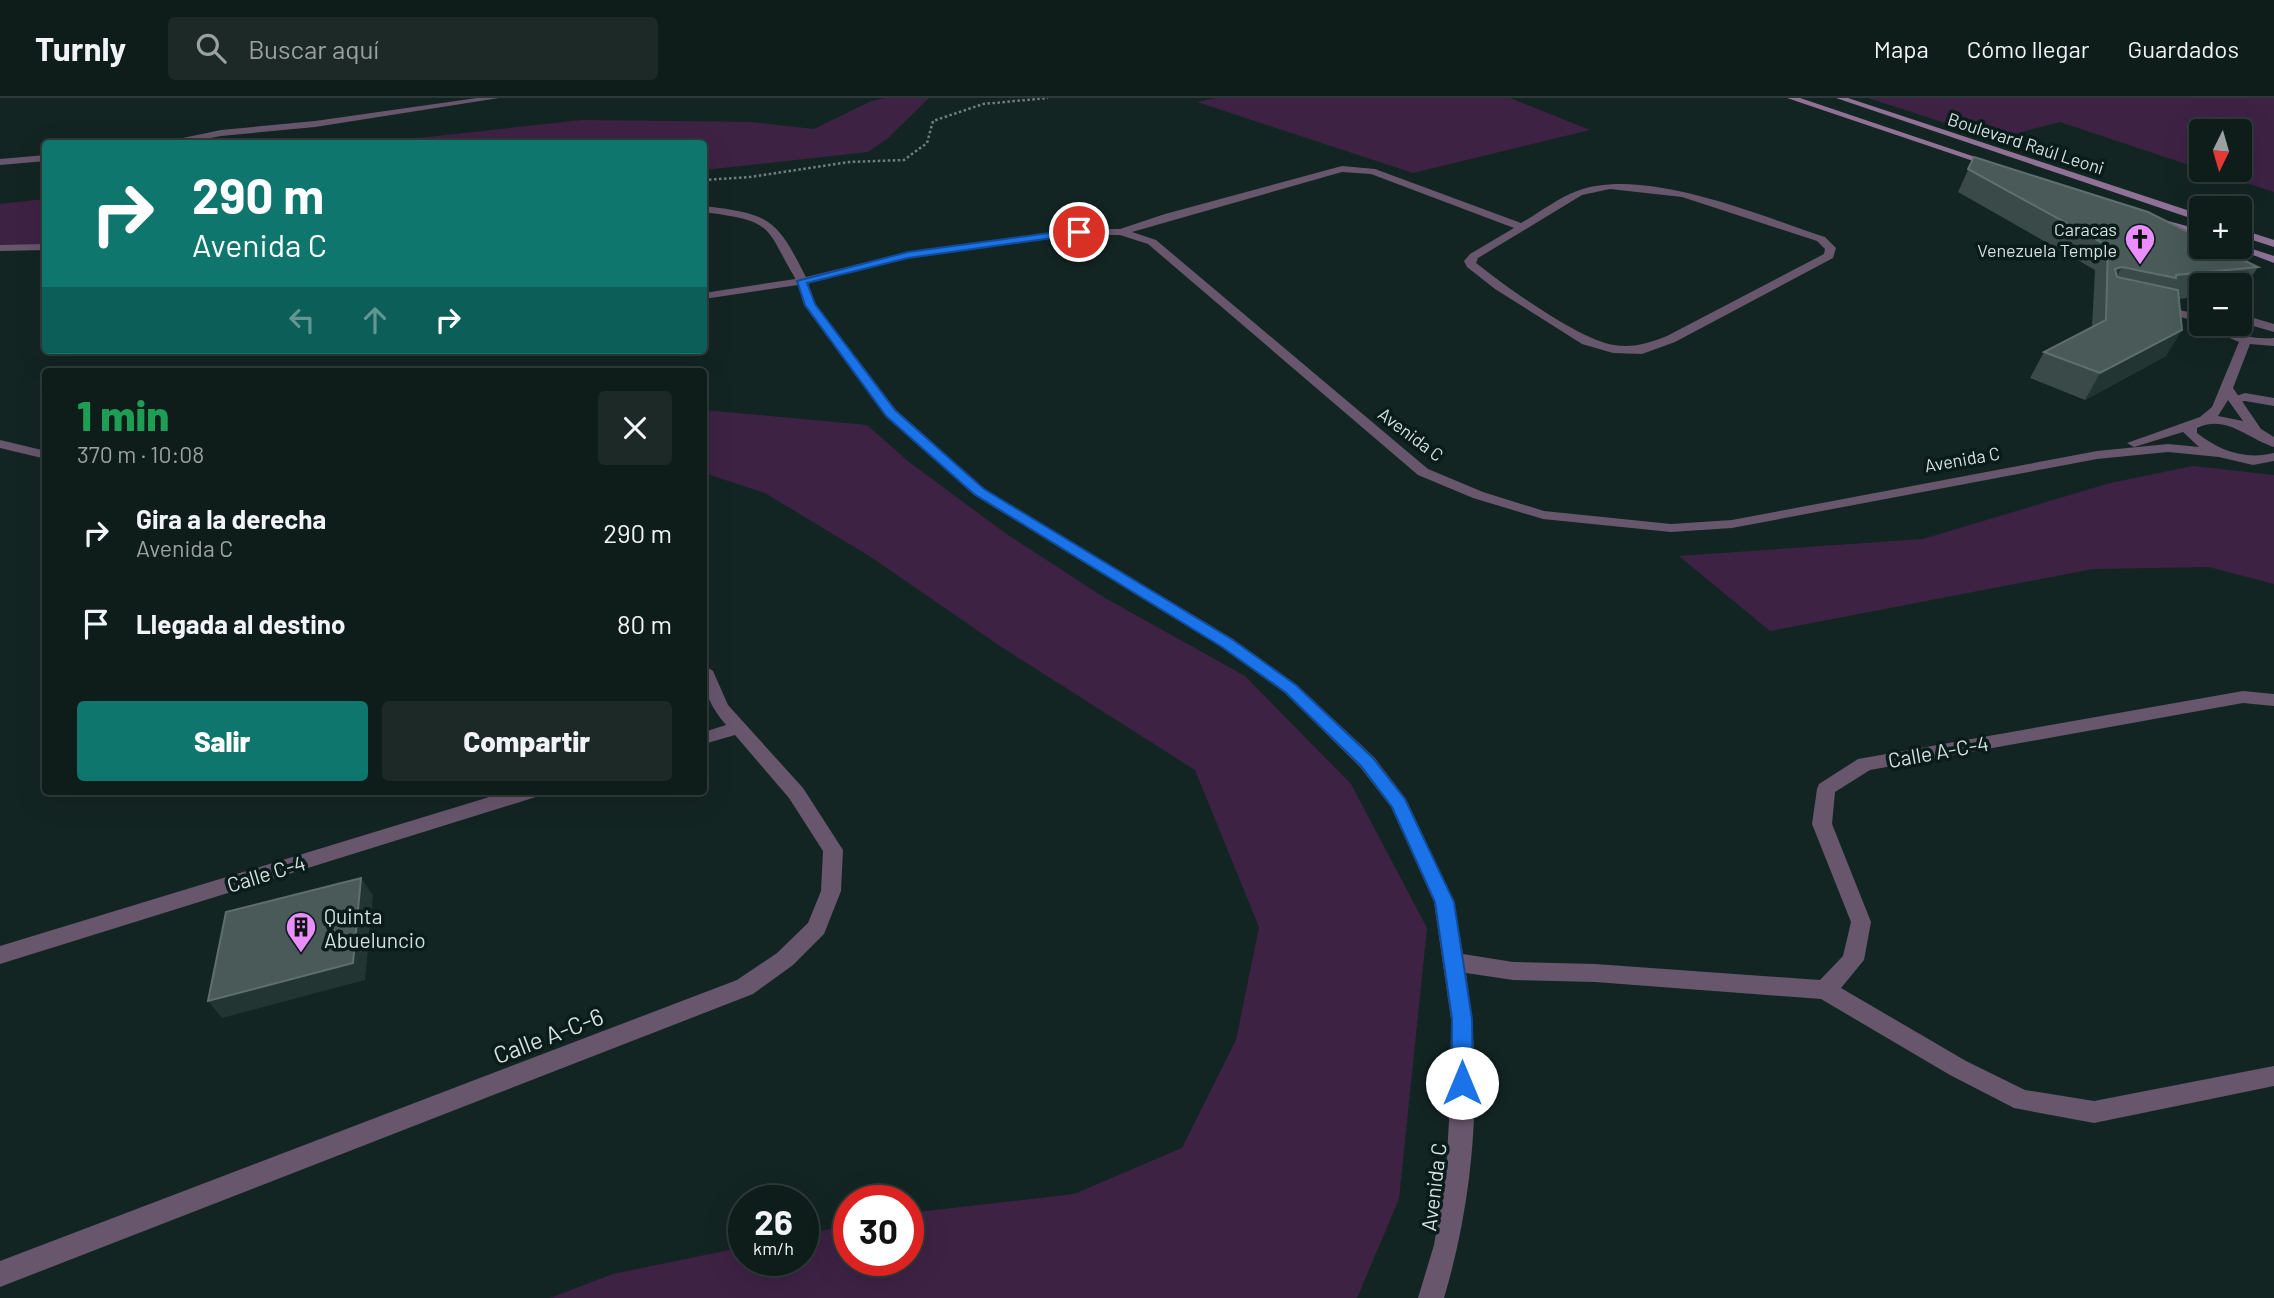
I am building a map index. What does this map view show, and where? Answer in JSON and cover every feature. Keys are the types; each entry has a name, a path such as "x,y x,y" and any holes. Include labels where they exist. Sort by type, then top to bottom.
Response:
{"main road":[{"name":"Boulevard Raúl Leoni","path":"1791,98 2005,168"},
{"name":"Boulevard Raúl Leoni","path":"1840,98 2189,215"},
{"path":"2141,213 2189,230"},
{"path":"2252,236 2274,243"},
{"path":"2252,252 2274,260"}],"street":[{"path":"181,140 495,98"},
{"path":"0,162 42,158"},
{"path":"1121,232 1169,216 1342,169 1372,171 1522,228"},
{"path":"1610,187 1637,187 1682,194 1821,239 1831,248 1829,256 1671,339 1642,350 1613,349 1586,341 1499,287 1471,265 1469,261 1474,256 1522,228 1579,192 1610,187"},
{"path":"707,209 742,213 767,220 779,236 802,281"},
{"name":"Avenida C","path":"707,296 802,281 908,255 1079,232 1121,232 1152,242 1423,472 1478,495 1542,515 1671,528 1732,524 2097,455 2168,448 2219,453 2242,459 2270,460"},
{"path":"0,248 42,247"},
{"name":"Avenida C","path":"802,281 810,305 891,413 979,492 1227,643 1291,689 1367,762 1399,804 1444,902 1462,1019 1462,1104 1458,1172 1447,1245 1431,1298"},
{"path":"2148,307 2189,316"},
{"path":"2252,322 2274,328"},
{"path":"2237,336 2274,342"},
{"path":"2197,423 2218,409 2230,393 2246,339"},
{"path":"2230,393 2272,400"},
{"name":"Avenida C","path":"2230,393 2257,432"},
{"name":"Avenida C","path":"2097,455 2197,423 2230,423 2257,432 2274,443"},
{"name":"Avenida C","path":"2197,423 2190,434 2219,453"},
{"path":"0,444 42,454"},
{"name":"Calle A-C-6","path":"0,1274 745,987 785,959 817,928 831,891 833,850 796,793 721,708 707,678"},
{"name":"Calle A-C-4","path":"1825,990 1853,960 1860,922 1822,824 1826,789 1865,764 2243,697 2274,700"},
{"path":"707,737 740,727"},
{"name":"Calle C-4","path":"0,955 519,795"},
{"path":"1455,962 1513,971 1595,973 1825,990 1958,1068 2022,1100 2094,1112 2274,1076"}],"path":[{"path":"707,180 750,177 849,162 904,160 927,142 933,121 983,104 1048,98"}],"shaded area":[{"path":"885,98 929,98 887,139 868,152 707,170 707,140 408,140 582,120 750,122 814,129 869,102"},
{"path":"1216,98 1510,98 1590,130 1413,173 1197,102"},
{"path":"1868,98 2274,98 2274,192 2243,182 2252,182 2252,119 2189,119 2189,165 2060,122 1995,139"},
{"path":"42,199 42,246 0,247 0,204"},
{"path":"707,410 867,425 909,462 1005,533 1105,598 1245,676 1351,784 1427,928 1399,1199 1357,1298 550,1298 613,1274 728,1250 728,1276 819,1276 819,1232 833,1228 833,1276 924,1276 924,1211 1074,1194 1182,1148 1236,1040 1259,927 1195,770 1000,646 871,557 765,493 707,474"},
{"path":"2193,466 2274,475 2274,584 2209,567 2093,569 1770,631 1679,556 1923,539 2110,483"}],"building":[{"path":"1974,157 2148,212 2189,232 2189,259 2242,259 2258,267 2189,273 2176,275 2176,278 2122,267 2115,269 2117,277 2178,290 2182,330 2100,373 2044,352 2106,320 2108,246 1968,169"},
{"name":"Quinta Abueluncio","path":"361,878 353,963 208,1001 226,912"}],"place":[{"name":"Caracas Venezuela Temple","path":"2140,266"},
{"name":"Quinta Abueluncio","path":"301,954"}],"route":[{"path":"1079,232 908,255 802,281 810,305 891,413 979,492 1227,643 1291,689 1367,762 1399,804 1444,902 1462,1019 1462,1083"}]}
